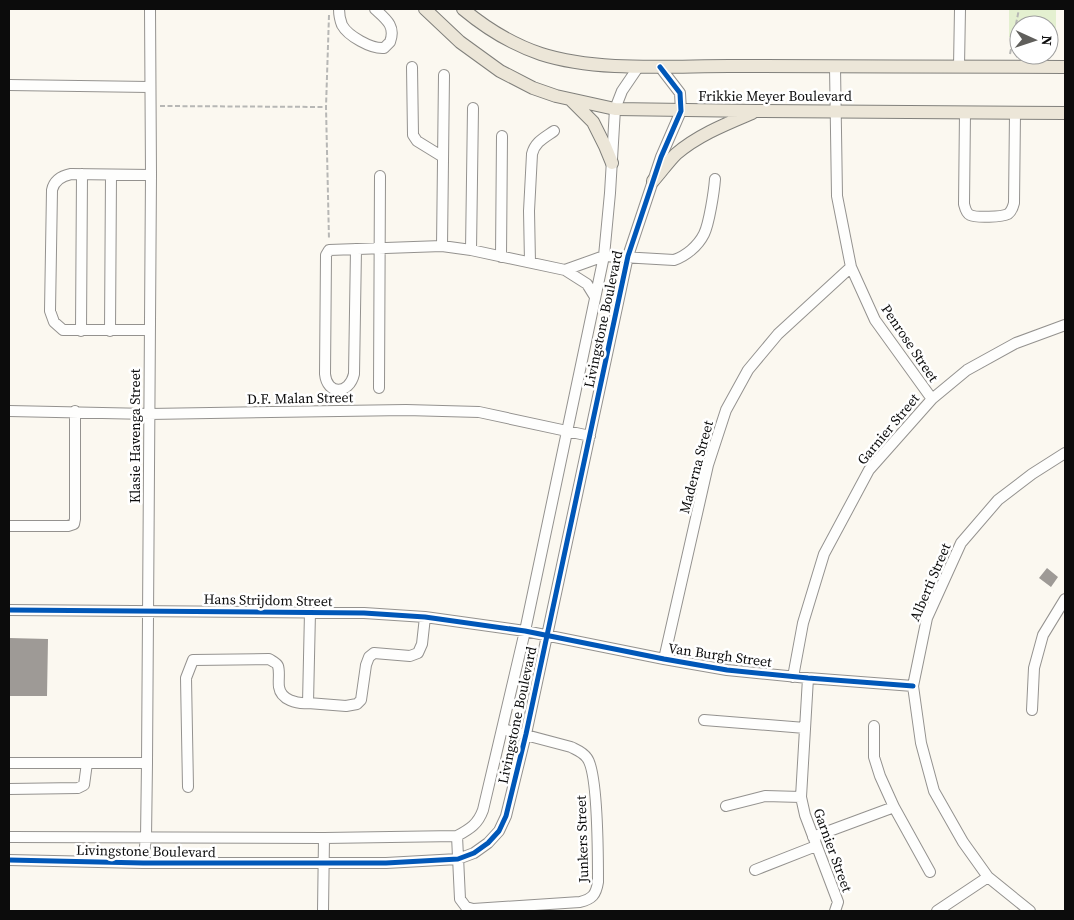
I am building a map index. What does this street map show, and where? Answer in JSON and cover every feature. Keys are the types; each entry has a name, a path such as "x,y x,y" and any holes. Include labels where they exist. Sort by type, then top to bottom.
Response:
{"main road":[{"name":"Frikkie Meyer Boulevard","path":"425,9 460,42 500,71 533,88 572,100 615,109 757,112 1065,113"},
{"path":"463,9 483,26 512,44 542,54 576,62 660,67 1065,67"},
{"path":"572,100 593,122 612,163"},
{"path":"653,181 677,154 694,141 757,112"}],"street":[{"name":"Klasie Havenga Street","path":"143,863 146,838 147,762 151,175 150,9"},
{"path":"336,10 344,28 359,40 372,47 384,48 390,42 392,28 390,23 375,9"},
{"path":"959,66 960,9"},
{"name":"Livingstone Boulevard","path":"9,837 324,838 457,836 470,830 480,819 525,631 604,256 615,109 622,90 639,66"},
{"name":"Penrose Street","path":"835,66 837,196 851,267 875,320 932,399"},
{"path":"412,67 413,136 417,141 442,157"},
{"path":"660,67 680,93 680,111"},
{"path":"442,246 444,75"},
{"path":"9,85 150,87"},
{"path":"471,250 473,108"},
{"name":"Livingstone Boulevard","path":"9,860 143,863 386,863 458,859 474,853 488,843 499,831 506,816 526,734 628,256 653,181 680,111"},
{"path":"965,112 964,204 966,211 976,216 1001,216 1007,214 1014,203 1015,113"},
{"path":"530,262 529,211 532,154 538,142 554,132"},
{"path":"501,257 502,136"},
{"path":"149,330 64,330 54,322 50,311 53,185 64,176 82,174 151,175"},
{"path":"81,331 82,174"},
{"path":"110,331 111,175"},
{"path":"379,388 380,176"},
{"path":"565,270 604,256 674,260 684,256 704,234 715,179"},
{"path":"356,250 354,374 350,386 340,389 329,385 325,374 326,255 329,250 442,246 471,250 565,270 587,284 595,297"},
{"name":"Maderna Street","path":"664,659 708,465 726,410 748,370 778,334 851,267"},
{"name":"Garnier Street","path":"793,677 803,623 824,554 869,470 932,399 967,370 1016,343 1065,325"},
{"name":"D.F. Malan Street","path":"9,411 149,414 406,410 480,412 590,436"},
{"path":"9,526 68,526 74,524 75,412"},
{"name":"Alberti Street","path":"1030,911 988,877 963,842 934,791 921,743 913,686 927,618 962,543 998,500 1032,474 1065,453"},
{"path":"1032,710 1034,668 1043,635 1065,599"},
{"name":"Hans Strijdom Street","path":"9,610 364,613 425,618 525,631"},
{"path":"308,703 310,612"},
{"path":"188,787 186,678 193,660 204,658 269,659 278,667 279,689 289,701 346,706 357,704 361,700 369,657 374,654 410,656 418,653 422,644 425,618"},
{"name":"Van Burgh Street","path":"525,631 727,670 913,686"},
{"name":"Garnier Street","path":"808,678 801,797 815,842 838,902 835,911"},
{"path":"704,720 805,728"},
{"path":"874,726 874,757 880,776 894,807 930,872"},
{"name":"Junkers Street","path":"457,836 460,899 466,907 473,909 580,902 590,899 597,891 596,815 591,765 587,757 581,752 526,734 503,729"},
{"path":"9,763 147,762"},
{"path":"9,788 78,788 84,784 87,763"},
{"path":"726,806 765,796 801,797"},
{"path":"755,870 894,807"},
{"path":"323,911 322,863 324,838"},
{"path":"937,911 988,877"}],"path":[{"path":"1008,66 1018,9"},
{"path":"329,250 326,107 328,15 336,10"},
{"path":"150,106 326,107"}],"green space":[{"path":"1009,9 1056,9 1056,15 1009,15"}],"building":[{"path":"1047,568 1058,577 1051,587 1039,578"},
{"path":"9,638 48,639 47,696 9,696"}],"cycle path":[{"path":"9,860 143,863 386,863 458,859 474,853 488,843 499,831 506,816 526,734 628,256 661,157 681,111 680,93 660,67"},
{"path":"9,610 364,613 425,617 525,631 727,670 913,686"}]}
